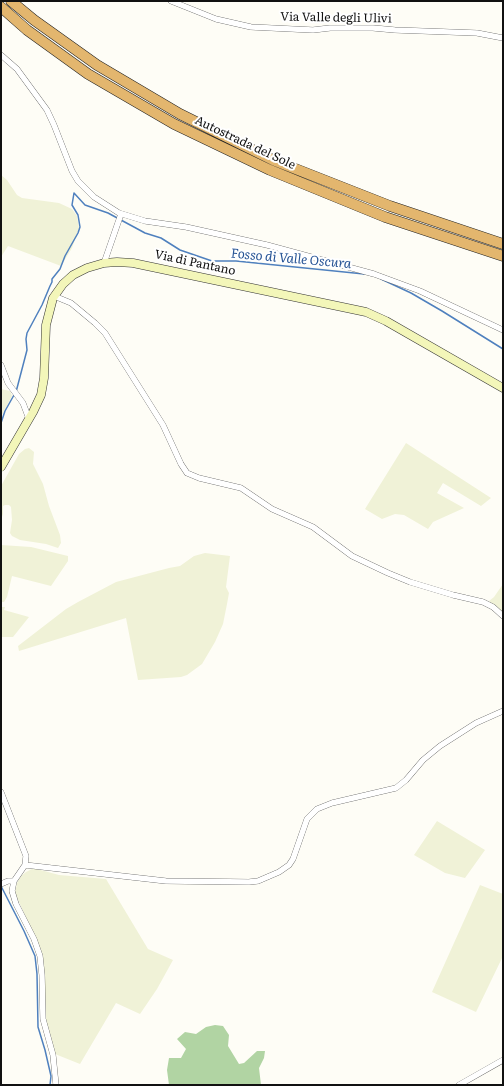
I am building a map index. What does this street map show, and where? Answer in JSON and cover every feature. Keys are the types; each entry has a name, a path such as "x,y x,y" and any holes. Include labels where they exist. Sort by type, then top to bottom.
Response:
{"highway":[{"name":"Autostrada del Sole","path":"11,1 34,20 97,65 180,114 274,160 390,206 503,244"},
{"name":"Autostrada del Sole","path":"1,7 27,30 88,74 174,124 270,170 386,217 503,256"}],"street":[{"name":"Via Valle degli Ulivi","path":"171,1 216,18 251,26 312,30 330,28 373,28 477,33 503,38"},
{"path":"1,55 17,69 47,110 72,172 78,181 94,197 122,214 143,221 186,227 267,245 367,272 420,291 503,330"},
{"path":"104,263 122,214"},
{"name":"Via di Pantano","path":"1,467 30,419 38,402 42,388 48,311 54,296 63,284 73,275 87,268 104,263 133,263 366,312 386,321 503,388"},
{"path":"54,296 71,303 105,333 163,425 181,464 188,473 199,478 241,488 272,509 313,527 355,558 388,573 410,582 483,602 493,607 503,616"},
{"path":"1,365 8,384 23,403 30,419"},
{"path":"25,865 166,881 258,881 279,872 289,865 293,859 308,817 317,809 332,803 396,788 405,782 423,760 436,749 476,723 503,711"},
{"path":"1,792 25,853 25,865 14,881 12,891 15,901 34,939 40,956 43,1019 53,1055 56,1085"},
{"path":"1,884 8,881 14,881"},
{"path":"458,1085 503,1060"}],"green space":[{"path":"1,175 7,180 17,195 22,198 59,203 72,209 77,216 79,228 72,248 61,266 8,246 1,257"},
{"path":"1,389 10,391 12,396 1,417"},
{"path":"406,443 491,498 481,506 443,483 437,493 464,508 433,522 428,529 404,515 395,514 382,519 365,509"},
{"path":"29,448 34,452 33,464 43,484 49,506 60,535 61,543 58,548 46,544 20,540 12,536 10,533 12,520 11,507 9,505 3,506 1,520 1,486 19,454 25,449"},
{"path":"1,545 31,547 68,556 68,561 51,586 12,576 7,597 4,602 1,602"},
{"path":"205,553 230,556 226,587 229,593 223,624 215,642 202,664 187,675 181,677 138,680 126,618 19,651 18,646 66,609 78,602 116,582 180,566 194,556"},
{"path":"503,584 503,614 489,601 494,597"},
{"path":"1,607 5,607 4,610 29,617 13,637 1,637"},
{"path":"437,821 485,850 465,878 445,873 414,855"},
{"path":"32,869 59,875 106,879 148,949 173,960 157,989 140,1014 116,1003 80,1064 55,1054 46,1020 37,942 15,893 17,883 21,876"},
{"path":"480,885 503,894 503,956 476,1012 432,992"},
{"path":"215,1025 223,1026 229,1035 228,1046 239,1064 244,1063 257,1051 265,1051 264,1058 259,1068 261,1085 169,1085 167,1070 169,1058 181,1058 186,1049 177,1039 185,1032 196,1034 206,1027"}],"waterway":[{"name":"Fosso di Valle Oscura","path":"74,193 85,205 108,213 145,233 161,238 180,250 212,261 236,261 364,274"},
{"path":"16,392 27,350 27,333 42,305 52,279 60,269 80,227 78,215 72,205 74,193"},
{"name":"Fosso di Valle Oscura","path":"381,279 411,293 503,349"},
{"path":"1,423 5,411 14,395"},
{"path":"1,886 35,956 37,974 38,1027 51,1076 50,1085"}]}
